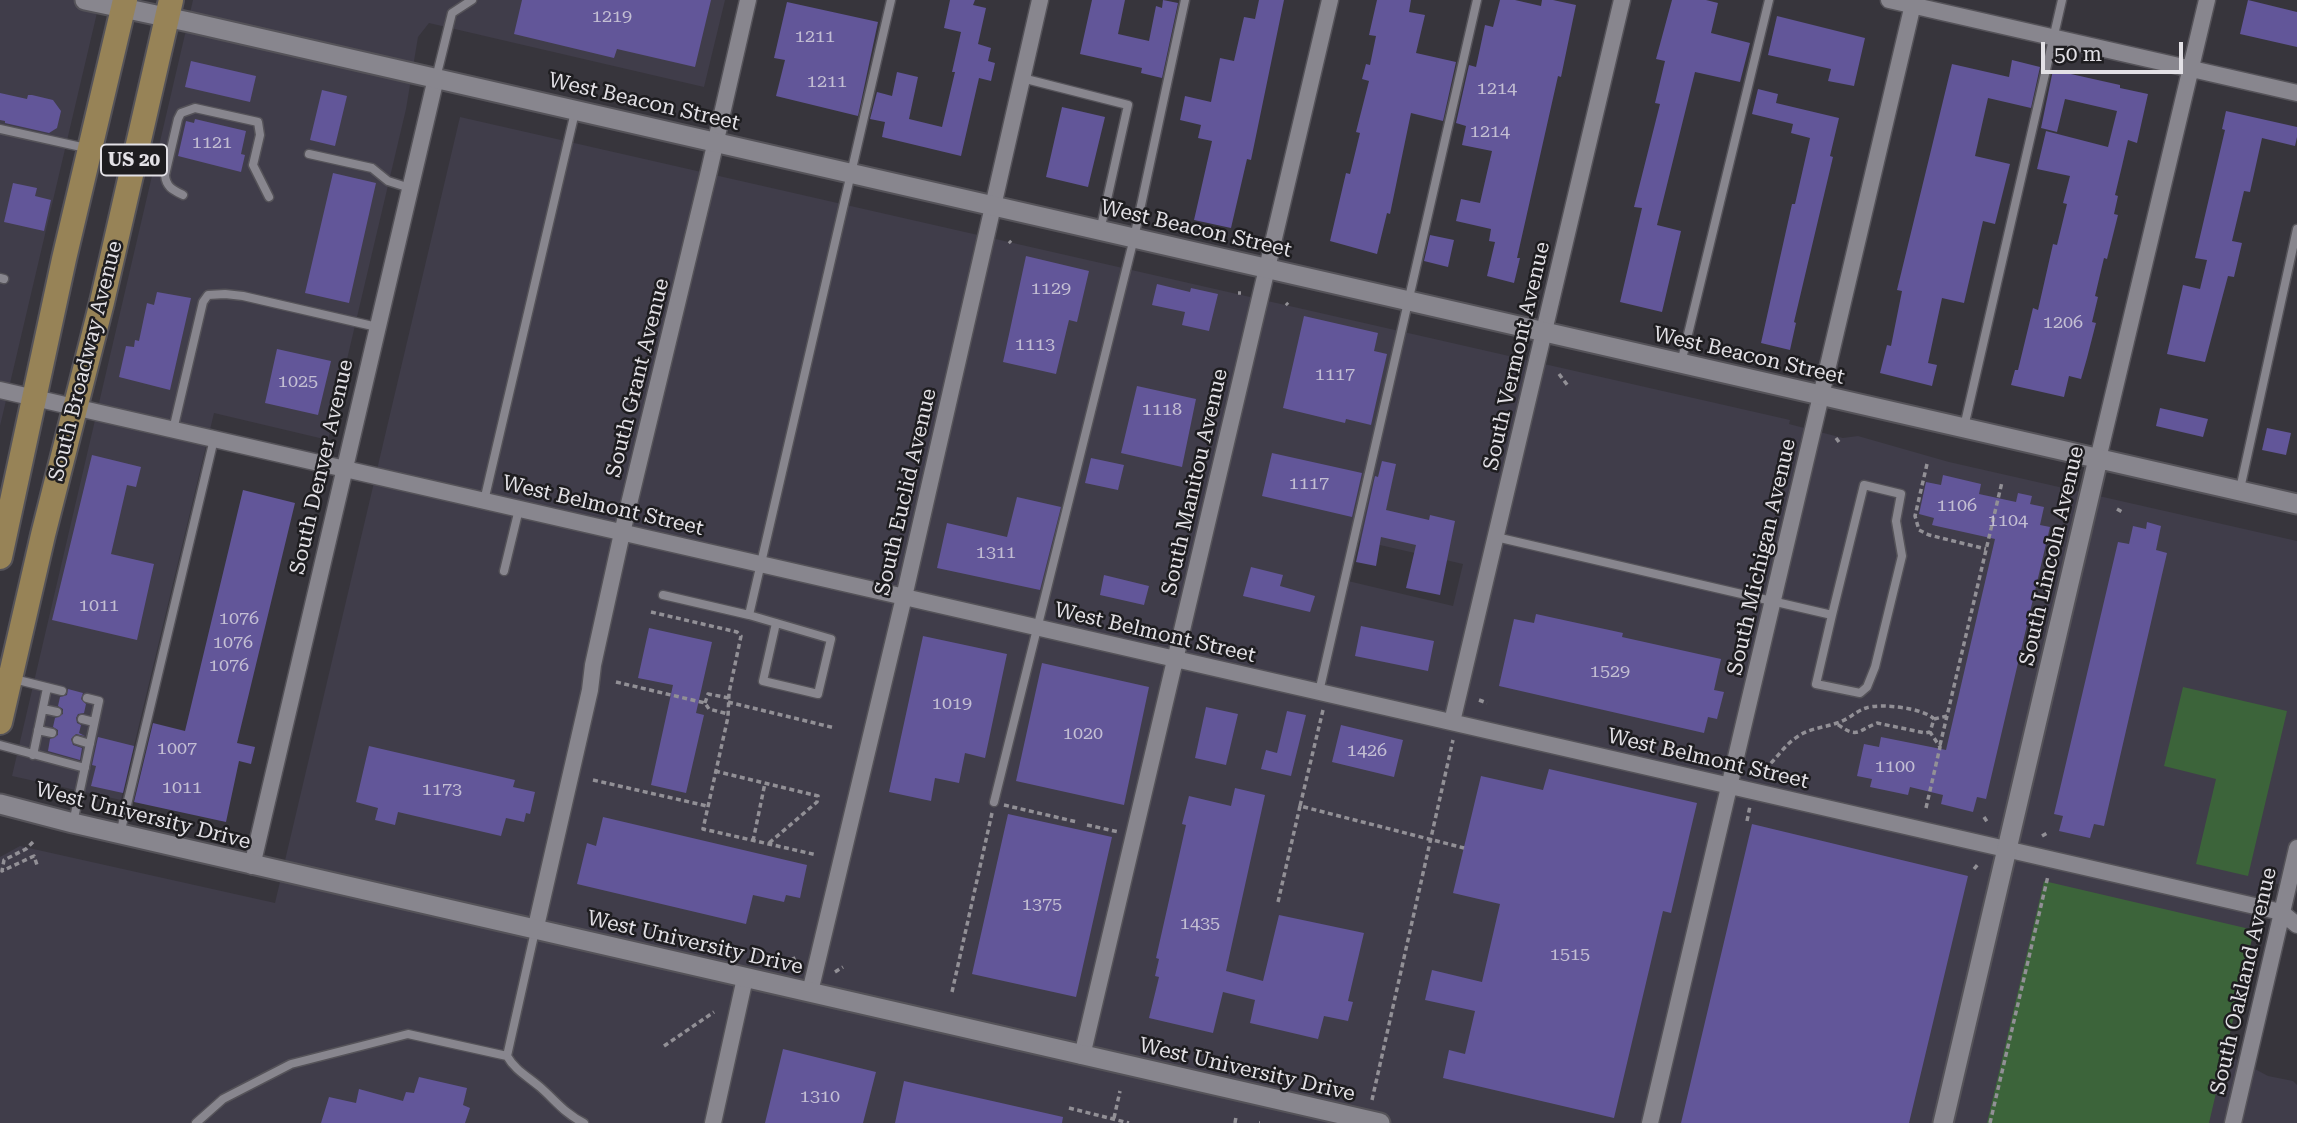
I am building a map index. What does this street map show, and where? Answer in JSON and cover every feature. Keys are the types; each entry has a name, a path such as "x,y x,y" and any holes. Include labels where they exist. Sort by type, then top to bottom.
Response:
{"main road":[{"name":"South Broadway Avenue","path":"0,557 35,398 51,290 90,149 124,4"},
{"name":"South Broadway Avenue","path":"0,722 74,408 102,302 169,9"}],"street":[{"name":"West Beacon Street","path":"85,0 169,9 436,78 2297,505"},
{"name":"South Grant Avenue","path":"535,931 590,690 622,533 748,0"},
{"name":"South Euclid Avenue","path":"810,992 904,597 1040,0"},
{"name":"South Manitou Avenue","path":"1082,1056 1330,0"},
{"name":"South Vermont Avenue","path":"1452,722 1622,0"},
{"path":"1889,0 1914,3 2297,93"},
{"name":"South Lincoln Avenue","path":"1942,1123 2207,0"},
{"name":"South Michigan Avenue","path":"1650,1123 1914,3"},
{"name":"South Denver Avenue","path":"251,866 436,78"},
{"name":"West Belmont Street","path":"0,390 2281,912 2297,925"},
{"name":"West University Drive","path":"0,804 251,866 1380,1123"},
{"name":"South Oakland Avenue","path":"2233,1123 2297,848"},
{"path":"713,1123 745,978"}],"lane":[{"path":"436,78 452,13 472,0"},
{"path":"748,615 891,0"},
{"path":"994,802 1134,238 1185,0"},
{"path":"1323,693 1477,0"},
{"path":"1681,363 1769,0"},
{"path":"1964,428 2062,0"},
{"path":"1022,78 1128,105 1100,231"},
{"path":"183,195 170,188 165,175 178,119 181,113 195,107 258,122 260,135 253,165 269,197"},
{"path":"484,501 576,110"},
{"path":"0,129 90,149"},
{"path":"309,154 372,168 388,181 410,188"},
{"path":"2239,491 2297,229"},
{"path":"173,430 203,302 208,295 243,296 377,327"},
{"path":"120,834 214,439"},
{"path":"1864,485 1901,494 1896,521 1902,556 1875,667 1867,687 1860,693 1816,684 1832,615 1864,485"},
{"path":"504,571 519,509"},
{"path":"1496,537 1832,615"},
{"path":"663,595 748,615 776,623 831,639 818,694 763,681 776,623"},
{"path":"11,678 62,691"},
{"path":"33,755 47,688"},
{"path":"73,823 99,701 87,698"},
{"path":"43,709 57,712"},
{"path":"82,719 94,722"},
{"path":"38,730 52,733"},
{"path":"77,740 90,744"},
{"path":"0,745 85,768"},
{"path":"535,931 507,1055 514,1067 570,1116 584,1123"},
{"path":"196,1123 223,1099 291,1064 408,1034 507,1055"}],"path":[{"path":"1559,374 1568,386"},
{"path":"1927,464 1915,516 1919,530 1923,534 1986,549"},
{"path":"1926,808 2002,482"},
{"path":"2117,509 2124,513"},
{"path":"651,612 737,632 741,636 728,700 728,714 703,829 817,855"},
{"path":"616,682 705,703 709,709 728,714"},
{"path":"1278,902 1323,693"},
{"path":"705,703 708,694 835,728"},
{"path":"1479,701 1487,703"},
{"path":"1768,771 1770,764 1798,736 1817,727 1837,724 1865,708 1874,706 1906,709 1930,714 1934,719"},
{"path":"1934,719 1947,716"},
{"path":"1930,732 1934,719"},
{"path":"1837,724 1856,733 1863,732 1877,723 1930,732"},
{"path":"1930,732 1940,747"},
{"path":"1372,1100 1453,740"},
{"path":"1706,760 1708,754"},
{"path":"1756,767 1763,769 1762,776"},
{"path":"715,771 818,796 817,802 768,844"},
{"path":"593,780 708,806"},
{"path":"753,841 765,783"},
{"path":"952,992 994,802 1077,822"},
{"path":"1300,806 1464,848"},
{"path":"1746,821 1750,806"},
{"path":"1984,817 1988,823"},
{"path":"1087,825 1121,832"},
{"path":"2042,836 2049,832"},
{"path":"33,842 26,849 4,860 2,871 34,856 37,866"},
{"path":"1974,869 1979,863"},
{"path":"1990,1123 2048,874"},
{"path":"793,957 796,963"},
{"path":"835,972 843,967"},
{"path":"664,1046 715,1012"},
{"path":"1114,1118 1120,1091"},
{"path":"1069,1108 1129,1123"}],"shaded area":[{"path":"0,0 100,0 0,426"},
{"path":"193,0 725,0 704,87 429,23 418,37 406,109 328,440 214,413 121,800 12,776"},
{"path":"460,117 1790,420 1789,424 1843,438 1858,436 1949,462 2297,541 2297,888 2263,881 2223,1052 2268,1076 2293,1081 2297,1085 2297,1123 0,1123 0,857 20,846 275,903","holes":["1358,540 1463,564 1453,606 1348,581"]}],"green space":[{"path":"2183,687 2287,711 2248,876 2196,864 2216,779 2164,766"},
{"path":"2044,881 2254,930 2209,1123 1987,1123"}],"building":[{"path":"522,0 711,0 695,67 617,49 614,58 514,34"},
{"path":"950,0 975,0 973,5 986,8 978,44 991,48 988,61 995,63 991,81 979,78 961,156 882,137 885,122 870,119 877,92 892,96 897,72 918,77 909,119 942,127 961,32 944,28"},
{"path":"1092,0 1125,0 1118,34 1149,41 1156,6 1162,8 1163,0 1178,3 1162,78 1141,73 1142,68 1080,54"},
{"path":"1259,0 1284,0 1251,160 1247,159 1231,228 1194,220 1212,141 1198,138 1201,125 1180,120 1185,96 1211,102 1220,58 1234,61 1244,17 1255,19"},
{"path":"1377,0 1411,0 1409,12 1425,15 1416,53 1456,62 1443,121 1411,113 1390,214 1387,213 1377,254 1330,241 1346,173 1350,174 1360,133 1356,132 1369,81 1362,79 1366,64 1370,65 1376,36 1369,35"},
{"path":"1500,0 1515,0 1541,6 1542,0 1553,0 1576,5 1517,258 1520,258 1514,283 1487,276 1495,242 1489,241 1491,229 1456,221 1461,199 1480,203 1492,151 1462,145 1466,126 1456,123 1469,65 1476,67 1485,25 1493,27"},
{"path":"1672,0 1706,0 1718,3 1711,33 1750,43 1740,82 1695,72 1657,225 1681,231 1662,312 1620,302 1642,208 1634,207 1660,104 1655,103 1665,61 1656,59"},
{"path":"2248,0 2297,12 2297,47 2240,34"},
{"path":"787,2 878,22 858,116 776,96 785,60 774,58"},
{"path":"1777,16 1865,38 1854,86 1828,81 1831,69 1768,55"},
{"path":"2012,60 2040,67 2031,108 1988,98 1975,156 2010,164 1995,224 1983,221 1964,303 1942,298 1928,363 1937,365 1932,386 1880,373 1887,345 1891,346 1902,291 1897,290 1952,64 2009,77"},
{"path":"191,61 256,76 250,102 185,87"},
{"path":"2053,70 2148,94 2137,143 2128,140 2115,195 2118,196 2114,214 2118,215 2095,296 2098,297 2092,322 2096,323 2087,358 2081,379 2069,376 2064,397 2011,385 2015,370 2018,370 2033,308 2038,310 2053,244 2057,245 2067,204 2063,203 2070,176 2037,169 2046,131 2108,147 2117,111 2065,99 2057,132 2041,128"},
{"path":"1758,89 1778,94 1776,103 1839,118 1830,156 1833,157 1794,322 1796,323 1790,350 1761,343 1792,204 1795,204 1810,138 1791,133 1793,124 1752,114"},
{"path":"322,90 347,96 335,146 310,140"},
{"path":"0,93 27,99 28,95 32,95 53,100 61,111 57,128 49,133 0,120"},
{"path":"1062,107 1105,117 1088,187 1046,177"},
{"path":"2226,111 2297,127 2297,137 2295,146 2262,138 2250,192 2244,191 2232,241 2242,243 2234,277 2228,276 2205,362 2167,354 2183,285 2200,289 2207,260 2195,258 2225,130 2222,129"},
{"path":"195,119 246,131 241,154 245,155 241,172 178,156 186,121 194,123"},
{"path":"333,173 376,183 349,303 305,293"},
{"path":"13,183 37,188 35,196 51,200 44,231 4,222"},
{"path":"1430,235 1454,240 1448,267 1424,261"},
{"path":"1026,256 1089,271 1077,322 1069,320 1056,374 1003,362"},
{"path":"1157,284 1190,292 1191,288 1218,294 1209,331 1182,325 1185,312 1152,305"},
{"path":"157,292 191,298 170,390 119,377 126,346 134,347 135,340 139,341 147,303 154,305"},
{"path":"1304,316 1378,333 1374,351 1387,354 1371,425 1346,419 1345,423 1283,408"},
{"path":"277,349 331,361 318,415 265,403"},
{"path":"1137,386 1196,399 1182,467 1121,453"},
{"path":"2160,408 2208,419 2203,437 2156,426"},
{"path":"2267,428 2291,433 2286,455 2262,450"},
{"path":"1272,453 1362,473 1352,517 1262,496"},
{"path":"92,455 141,467 136,487 127,485 111,554 154,564 137,640 52,620"},
{"path":"1091,458 1124,465 1118,490 1085,483"},
{"path":"1382,461 1396,464 1386,510 1429,520 1430,515 1455,521 1440,595 1406,588 1416,545 1381,537 1376,566 1356,562 1375,476 1378,477"},
{"path":"1943,475 1981,484 1979,494 2016,502 2018,493 2032,496 2030,504 2044,507 2040,525 2050,527 1986,799 1977,797 1973,812 1941,804 1943,795 1910,787 1908,795 1870,787 1872,779 1857,776 1864,744 1879,747 1881,737 1946,750 1995,539 1932,525 1934,518 1919,514 1926,482 1941,485"},
{"path":"243,490 295,503 237,743 255,747 251,764 239,761 226,822 134,802 153,723 185,731"},
{"path":"1017,497 1061,507 1040,590 937,568 947,523 1007,537"},
{"path":"2147,522 2161,526 2156,550 2167,553 2104,826 2094,824 2090,838 2059,831 2063,816 2054,814 2118,542 2129,544 2133,526 2146,529"},
{"path":"1251,567 1283,575 1280,586 1315,596 1310,612 1243,596"},
{"path":"1104,575 1149,586 1144,605 1100,595"},
{"path":"1536,614 1623,633 1622,637 1721,659 1714,690 1724,692 1717,719 1708,717 1704,733 1499,686 1514,619 1534,623"},
{"path":"1361,626 1434,641 1428,671 1355,656"},
{"path":"649,628 712,642 696,713 704,715 686,793 651,785 673,685 638,678"},
{"path":"923,636 1007,654 985,758 965,753 959,783 935,778 931,801 889,792"},
{"path":"1042,663 1149,687 1124,805 1016,781"},
{"path":"68,689 83,693 81,699 86,704 84,713 78,714 76,718 81,725 79,733 85,736 76,734 71,739 73,745 82,748 80,760 48,751 50,739 58,735 58,730 53,727 55,718 63,714 63,709 58,706 60,697 67,695"},
{"path":"1206,707 1238,714 1226,765 1195,758"},
{"path":"1287,711 1306,715 1291,776 1261,769 1266,750 1277,753"},
{"path":"1341,725 1403,740 1394,777 1332,762"},
{"path":"98,737 134,746 123,793 91,786 96,766 92,765"},
{"path":"369,746 515,780 513,787 535,792 530,814 526,813 524,822 506,818 501,836 398,812 395,825 375,820 378,808 356,802"},
{"path":"1549,769 1697,803 1671,913 1663,911 1614,1118 1443,1078 1449,1050 1465,1054 1475,1011 1425,1000 1432,970 1482,982 1500,904 1453,893 1481,776 1543,790"},
{"path":"1235,788 1265,795 1226,971 1263,981 1279,915 1364,933 1348,1001 1353,1002 1348,1021 1324,1016 1318,1039 1250,1023 1255,1000 1223,992 1213,1033 1149,1018 1159,977 1155,976 1159,959 1156,958 1186,825 1182,824 1189,796 1231,806"},
{"path":"1008,814 1112,837 1076,997 972,974"},
{"path":"603,817 807,865 800,898 786,895 784,902 753,895 746,924 577,884 587,843 596,846"},
{"path":"1752,824 1968,876 1909,1123 1681,1123"},
{"path":"783,1049 876,1072 863,1123 765,1123"},
{"path":"419,1077 467,1088 463,1105 470,1108 465,1123 321,1123 329,1097 356,1103 359,1089 403,1101 406,1092 414,1093"},
{"path":"904,1081 1063,1117 1062,1123 895,1123"}]}
